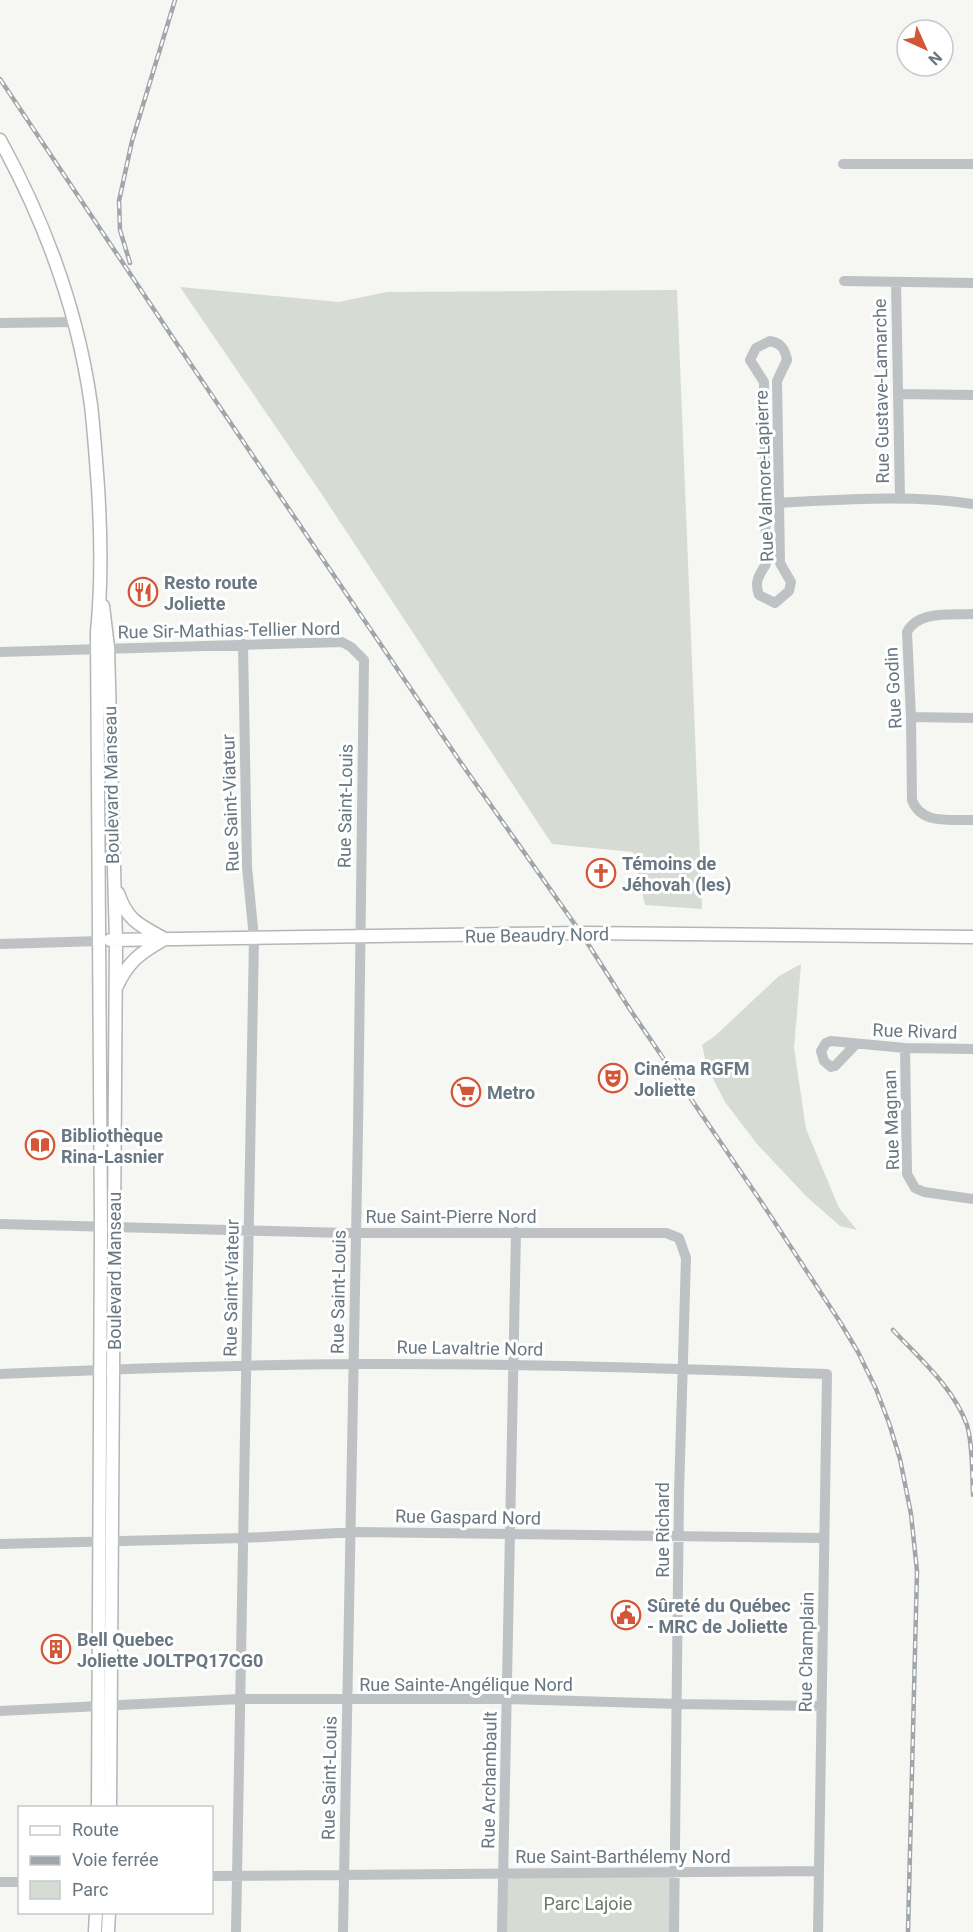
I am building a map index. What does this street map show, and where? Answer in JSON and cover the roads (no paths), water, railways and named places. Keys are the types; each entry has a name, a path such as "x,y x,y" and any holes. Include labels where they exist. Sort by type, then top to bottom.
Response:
{"main road":[{"name":"Boulevard Manseau","path":"0,140 46,234 74,322 91,404 96,452 101,591 107,626 103,648 100,941 101,1227 112,1541 98,1806"},
{"name":"Boulevard Manseau","path":"103,648 116,940 114,1227 99,1541 110,1806"},
{"path":"113,881 123,909 130,918 165,939 134,959 115,990"},
{"name":"Rue Beaudry Nord","path":"100,941 581,933 973,938"},
{"path":"95,1932 96,1914"},
{"path":"108,1932 109,1914"}],"street":[{"path":"843,164 973,164"},
{"path":"844,281 973,283"},
{"name":"Rue Gustave-Lamarche","path":"896,282 900,499"},
{"path":"0,323 74,322"},
{"name":"Rue Valmore-Lapierre","path":"770,341 777,342 784,349 787,360 777,381 780,563 790,582 789,591 775,603 759,595 756,587 756,580 766,564 766,503 764,382 750,360 756,348 770,341"},
{"path":"899,394 973,395"},
{"path":"766,503 900,499 950,500 973,504"},
{"name":"Rue Godin","path":"973,614 928,616 910,625 907,632 912,717 912,800 915,808 931,819 973,820"},
{"name":"Rue Sir-Mathias-Tellier Nord","path":"0,652 342,642 359,653"},
{"name":"Rue Saint-Viateur","path":"236,1932 254,938 247,867 243,644"},
{"name":"Rue Saint-Louis","path":"343,1932 364,676 364,660 359,653"},
{"path":"912,717 973,718"},
{"path":"0,944 100,941"},
{"name":"Rue Rivard","path":"856,1044 905,1048 973,1048"},
{"name":"Rue Magnan","path":"905,1048 907,1174 915,1188 924,1192 973,1199"},
{"name":"Rue Saint-Pierre Nord","path":"0,1224 249,1231 666,1233 679,1238"},
{"name":"Rue Archambault","path":"502,1932 516,1233"},
{"name":"Rue Richard","path":"674,1932 682,1368 686,1258 679,1238"},
{"name":"Rue Lavaltrie Nord","path":"0,1374 107,1369 353,1364 682,1368 827,1374"},
{"name":"Rue Champlain","path":"818,1932 827,1374"},
{"name":"Rue Gaspard Nord","path":"0,1544 243,1538 351,1532 824,1538"},
{"name":"Rue Sainte-Angélique Nord","path":"0,1711 240,1699 506,1699 821,1706"},
{"name":"Rue Saint-Barthélemy Nord","path":"213,1876 819,1871"},
{"path":"0,1882 18,1882"}],"railway":[{"path":"130,263 120,230 119,201 132,141 175,0"},
{"path":"0,79 459,760 581,933 631,1011 762,1203 858,1352 876,1389 900,1459 911,1514 917,1571 908,1932"},
{"path":"893,1330 935,1374 961,1411 967,1425 970,1442 973,1495"}],"place":[{"name":"Resto route Joliette","path":"143,592"},
{"name":"Témoins de Jéhovah (les)","path":"601,873"},
{"name":"Cinéma RGFM Joliette","path":"613,1078"},
{"name":"Metro","path":"466,1092"},
{"name":"Bibliothèque Rina-Lasnier","path":"40,1145"},
{"name":"Sûreté du Québec - MRC de Joliette","path":"626,1615"},
{"name":"Bell Quebec Joliette JOLTPQ17CG0","path":"56,1649"}],"park label":[{"name":"Parc Lajoie","path":"588,1903"}]}
